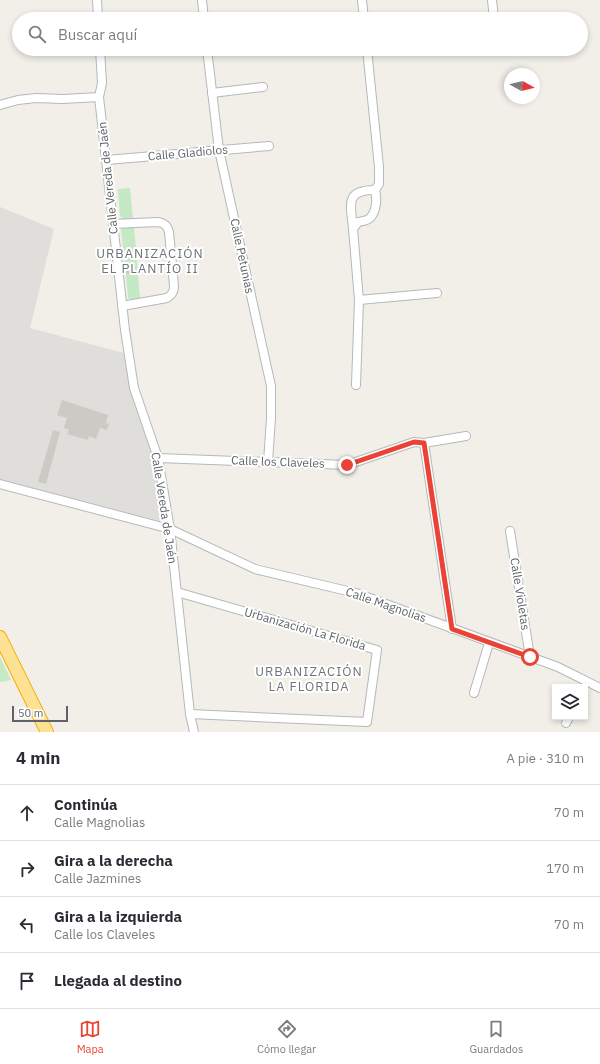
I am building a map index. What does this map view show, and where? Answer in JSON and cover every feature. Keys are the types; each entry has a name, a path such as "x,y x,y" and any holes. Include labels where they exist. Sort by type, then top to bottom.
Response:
{"highway":[{"path":"0,637 47,732"}],"street":[{"path":"97,0 98,12"},
{"path":"202,0 203,12"},
{"path":"362,0 363,12"},
{"path":"492,0 493,12"},
{"name":"Calle Vereda de Jaén","path":"100,56 102,83 99,97 125,330 134,388 158,458 170,529 190,714 194,732"},
{"name":"Calle Petunias","path":"208,56 219,150 271,386 272,418 268,462"},
{"path":"353,229 358,222 370,218 374,211 376,196 375,190 379,184 379,166 368,56"},
{"path":"212,93 263,87"},
{"path":"0,105 18,100 36,98 63,99 99,97"},
{"name":"Calle Gladiolos","path":"107,160 269,146"},
{"path":"356,385 359,300 351,203 352,197 355,193 375,190"},
{"path":"113,224 158,222 167,226 169,232 174,292 167,298 122,306"},
{"path":"359,300 437,293"},
{"name":"Calle los Claveles","path":"158,458 347,465 414,442 424,443 466,436"},
{"path":"424,443 452,629"},
{"name":"Calle Magnolias","path":"0,484 170,529 255,569 356,593 558,667 585,684"},
{"name":"Calle Violetas","path":"510,531 530,657"},
{"name":"Urbanización La Florida","path":"177,592 377,650 367,722 190,714"},
{"path":"474,693 490,643"},
{"name":"Calle Magnolias","path":"588,685 600,688"}],"shaded area":[{"path":"0,207 54,229 30,328 124,353 131,389 155,463 163,514 160,521 0,479"}],"green space":[{"path":"130,188 133,219 123,219 120,216 118,189"},
{"path":"124,226 134,226 140,298 131,300 128,298 126,274 132,265 125,265 121,230"},
{"path":"0,657 11,680 0,682"}],"building":[{"path":"132,265 133,273 122,274 121,266"},
{"path":"62,400 108,415 106,423 109,424 107,430 100,428 96,439 89,436 88,440 67,434 69,430 64,428 67,418 57,415"},
{"path":"53,430 60,432 46,484 38,482"}],"district":[{"name":"URBANIZACIÓN EL PLANTÍO II","path":"150,260"},
{"name":"URBANIZACIÓN LA FLORIDA","path":"309,678"}],"route":[{"path":"347,465 414,442 424,443 452,629 530,657"}]}
